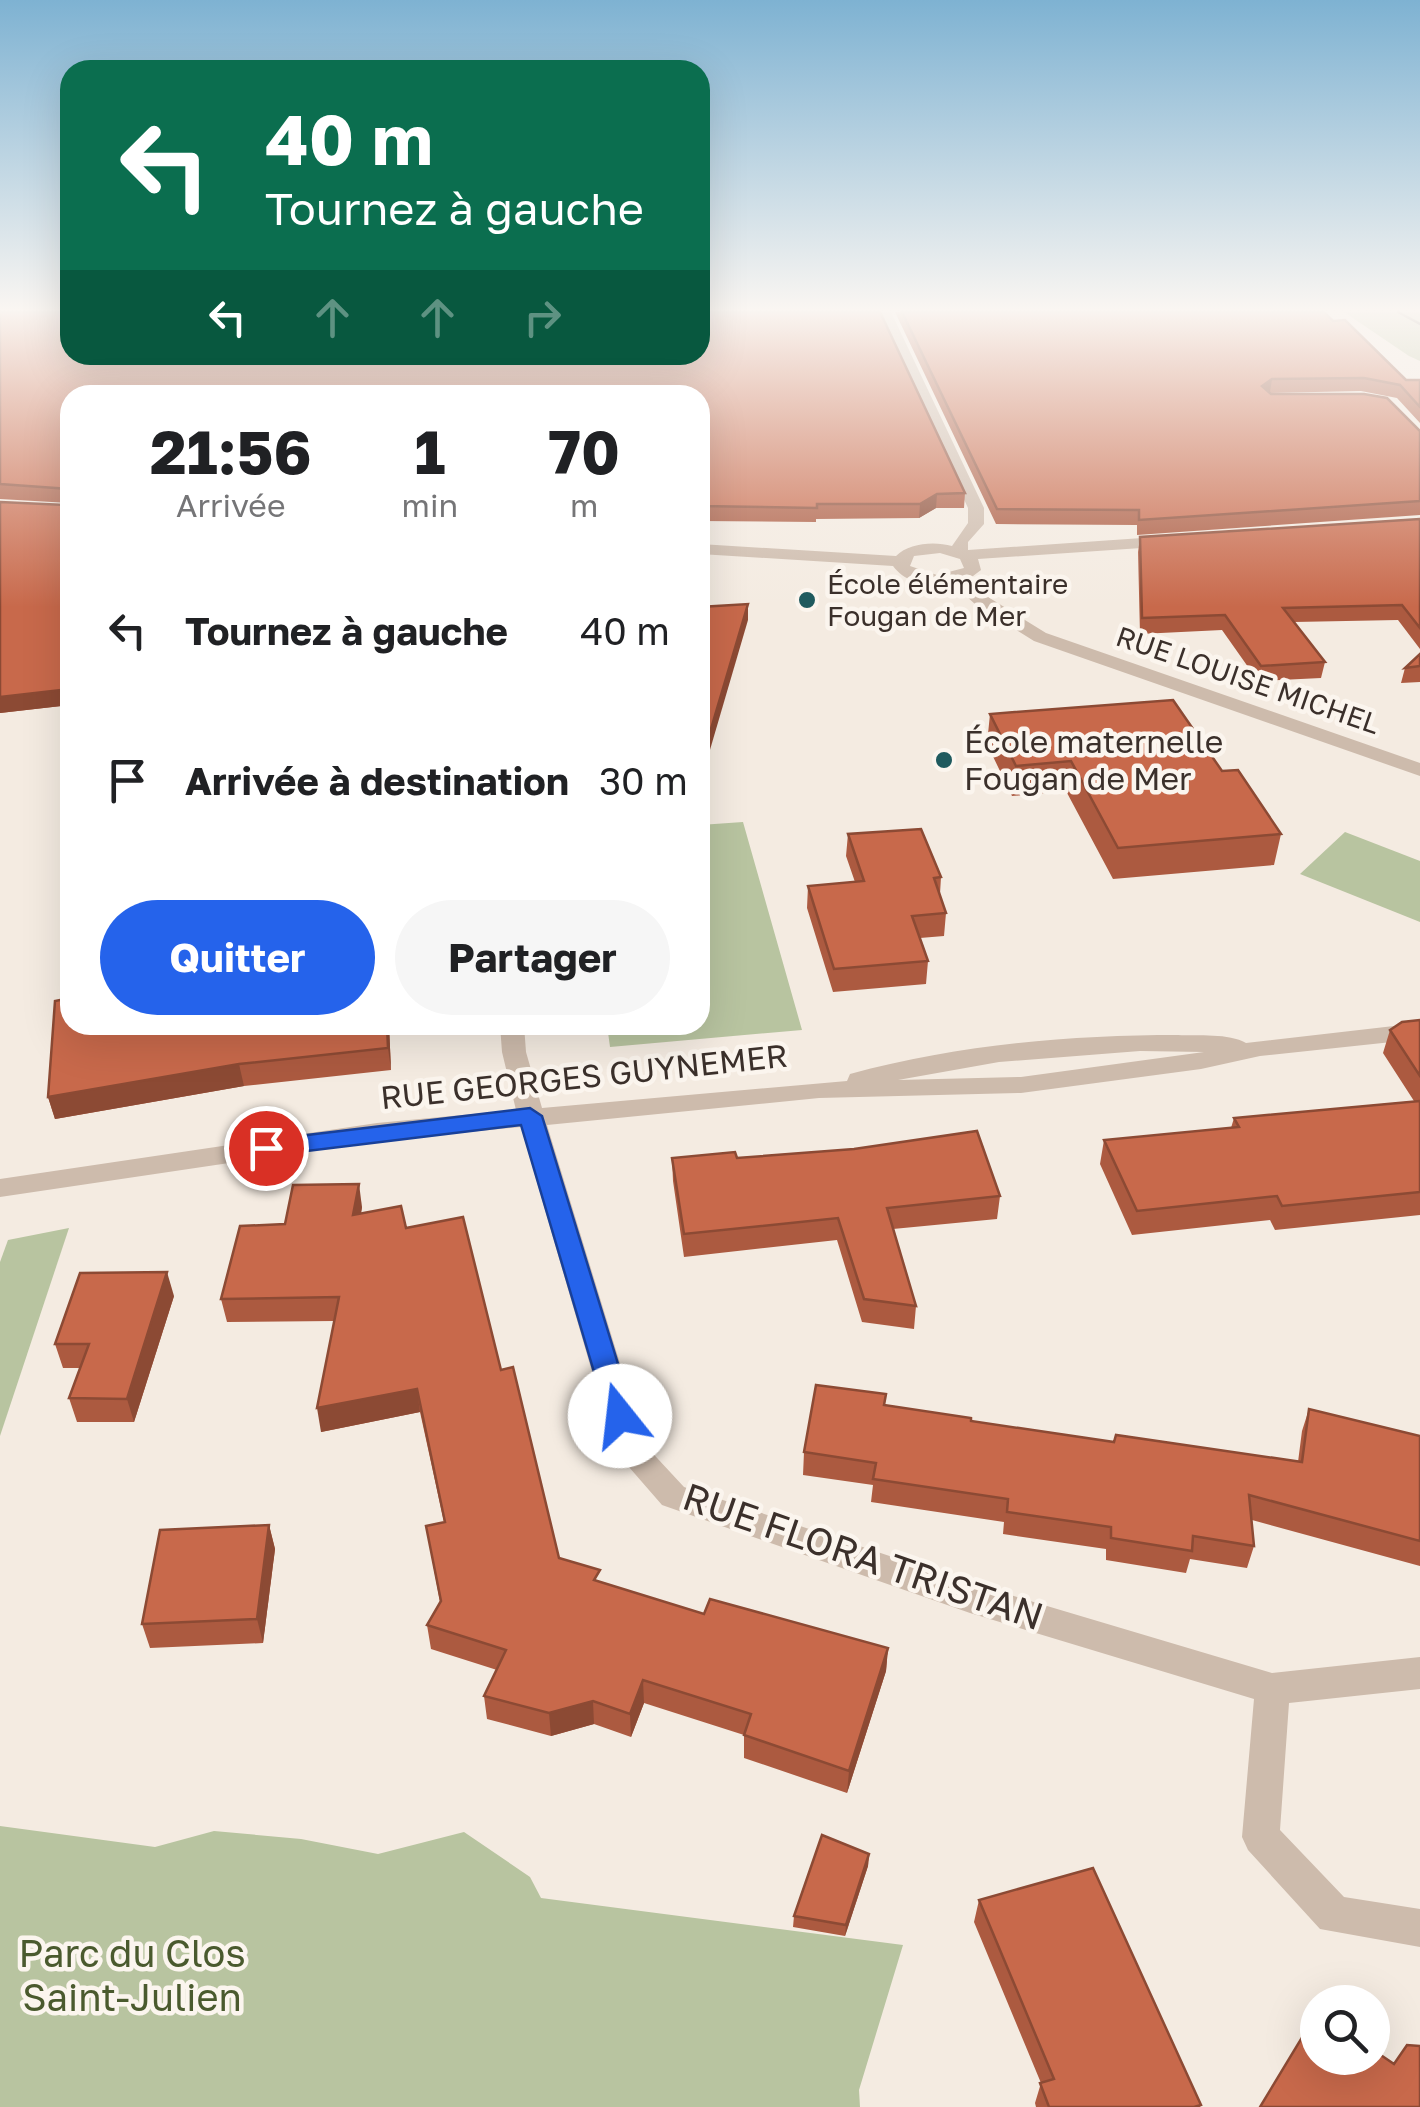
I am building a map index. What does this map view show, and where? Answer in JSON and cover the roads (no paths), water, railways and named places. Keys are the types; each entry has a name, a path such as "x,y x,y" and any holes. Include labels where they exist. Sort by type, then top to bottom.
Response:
{"street":[{"path":"900,561 902,568 918,577 957,578 972,570 974,564 962,554 960,542 976,524 976,508 930,410"},
{"path":"710,550 900,561 919,549 962,554 1192,540"},
{"name":"RUE LOUISE MICHEL","path":"957,578 982,602 1040,637 1420,770"},
{"name":"RUE GEORGES GUYNEMER","path":"0,1188 377,1132 457,1128 530,1116 820,1090 1021,1085 1201,1061 1260,1048 1420,1030"},
{"name":"RUE FLORA TRISTAN","path":"513,1035 530,1116 631,1451 673,1496 970,1598 1272,1689 1420,1673"},
{"path":"1272,1689 1262,1837 1334,1915 1420,1928"}],"place":[{"name":"École élémentaire Fougan de Mer","path":"807,600"},
{"name":"École maternelle Fougan de Mer","path":"944,760"}],"park label":[{"name":"Parc du Clos Saint-Julien","path":"132,1976"}]}
